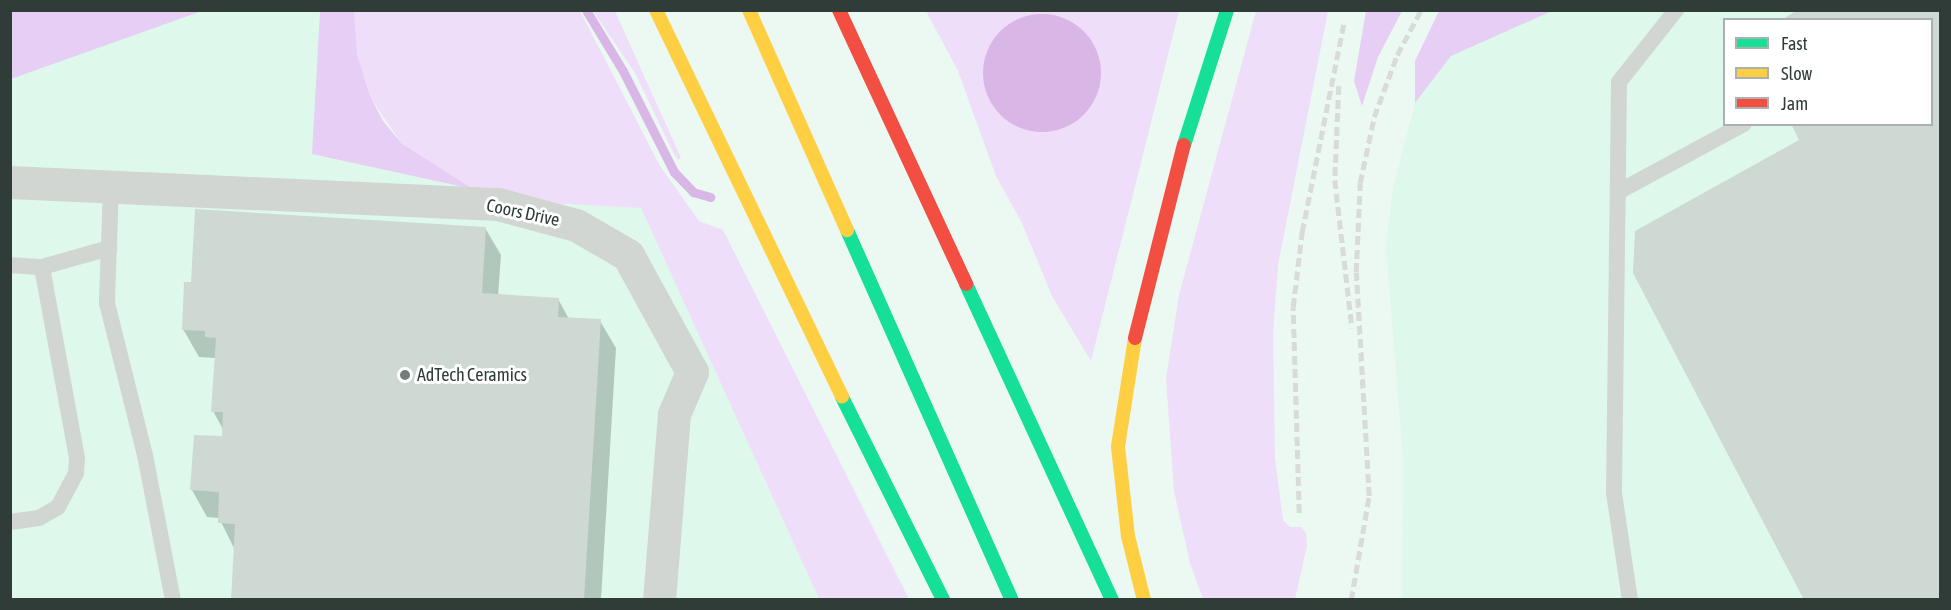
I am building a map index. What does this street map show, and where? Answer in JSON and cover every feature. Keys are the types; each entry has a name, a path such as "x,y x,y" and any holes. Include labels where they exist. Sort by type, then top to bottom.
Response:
{"highway":[{"path":"656,10 920,558 943,600"},
{"path":"749,10 1012,600"},
{"path":"839,10 1112,600"},
{"path":"1144,600 1128,536 1118,447 1126,380 1146,285 1192,113 1227,10"}],"street":[{"name":"Coors Drive","path":"10,182 498,204 576,225 628,255 692,372 674,414 659,600"}],"lane":[{"path":"1630,600 1614,493 1619,82 1676,10"},
{"path":"1618,192 1740,126"},
{"path":"111,186 107,303 145,456 173,600"},
{"path":"10,265 42,267 109,248"},
{"path":"10,522 39,518 58,507 76,473 42,267"}],"shaded area":[{"path":"11,10 202,10 202,11 11,79"},
{"path":"202,10 320,11 313,154 545,203 641,208 819,599 11,600 11,79"},
{"path":"1439,10 1552,11 1451,56 1415,103 1415,61"},
{"path":"320,11 354,11 357,55 370,96 383,121 402,144 473,189 312,154"},
{"path":"354,11 580,11 660,166 699,221 723,230 909,599 819,599 641,208 545,203 473,189 431,165 402,144 370,97 356,55"},
{"path":"593,11 615,11 681,158 678,160 635,73"},
{"path":"926,11 1179,11 1091,361 1052,296 1021,221 996,176 958,71"},
{"path":"1256,11 1328,11 1278,265 1273,333 1275,459 1283,520 1290,527 1301,527 1306,533 1307,546 1295,599 1203,599 1190,563 1174,491 1166,379 1179,295"},
{"path":"1366,11 1402,11 1378,57 1362,106 1354,81"},
{"path":"1552,11 1940,11 1940,599 1402,600 1403,460 1386,247 1393,188 1415,103 1451,56"},
{"path":"1042,14 1065,18 1084,31 1097,50 1101,73 1097,96 1084,115 1065,128 1042,132 1019,128 1000,115 987,96 983,73 987,50 1000,31 1019,18"}],"building":[{"path":"1798,10 1940,10 1939,600 1804,600 1633,273 1635,231 1799,140 1792,126 1933,126 1933,18 1784,18"},
{"name":"AdTech Ceramics","path":"195,209 486,227 482,293 559,298 558,317 601,319 584,600 231,600 235,524 218,523 219,492 190,490 194,435 222,436 223,412 211,412 216,338 205,337 205,331 182,330 184,282 191,282"}],"waterway":[{"path":"586,10 623,71 674,172 693,192 710,197"}],"railway":[{"path":"1351,600 1369,496 1356,272 1360,183 1374,117 1397,55 1421,10"},
{"path":"1299,513 1293,307 1302,232 1344,21"},
{"path":"1339,86 1335,180 1352,328"}],"traffic: fast":[{"path":"1184,145 1227,10"},
{"path":"847,230 1012,600"},
{"path":"966,284 1112,600"},
{"path":"842,397 943,600"}],"traffic: slow":[{"path":"656,10 842,397"},
{"path":"749,10 847,230"},
{"path":"1135,338 1118,447 1128,536 1144,600"}],"traffic: jam":[{"path":"839,10 966,284"},
{"path":"1135,338 1184,145"}],"place":[{"name":"AdTech Ceramics","path":"405,375"}]}
